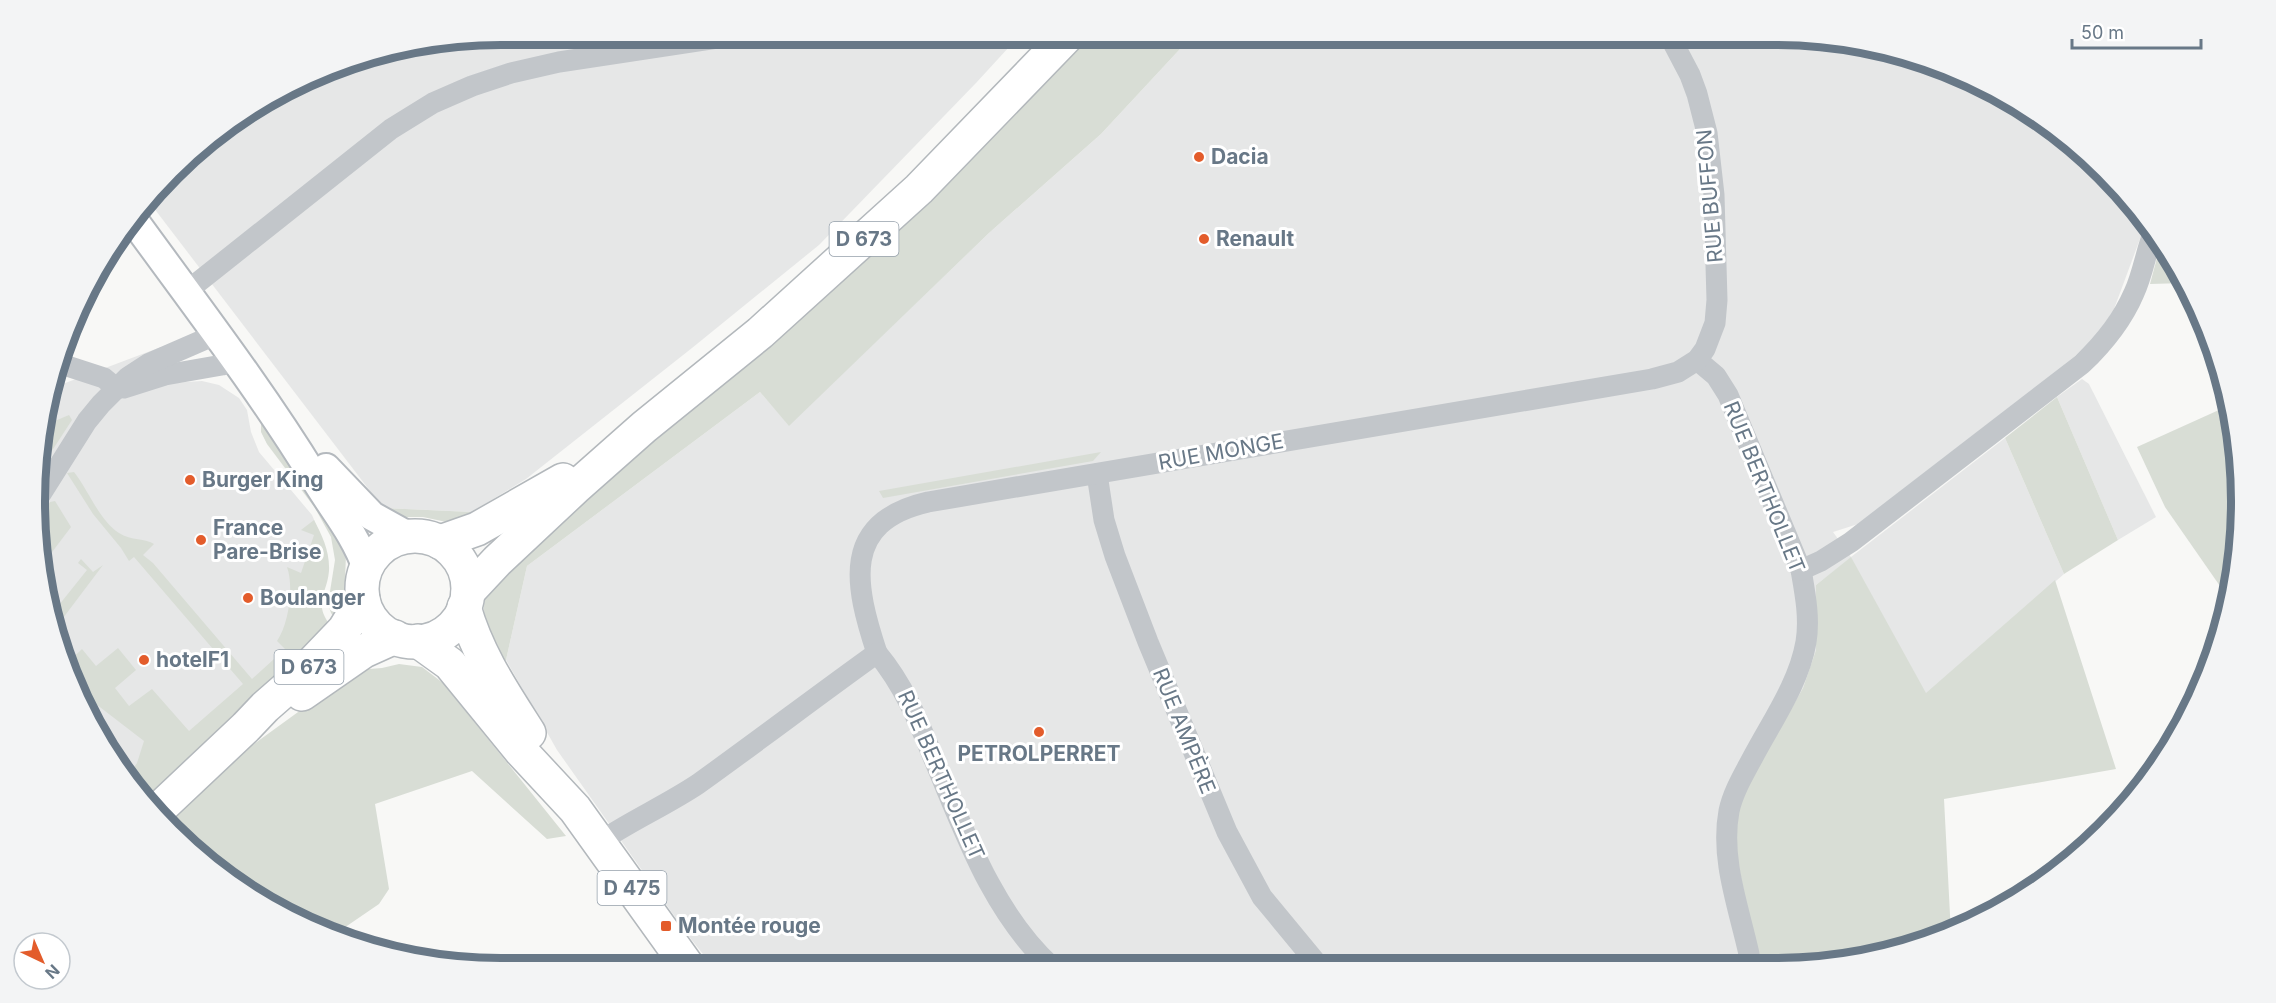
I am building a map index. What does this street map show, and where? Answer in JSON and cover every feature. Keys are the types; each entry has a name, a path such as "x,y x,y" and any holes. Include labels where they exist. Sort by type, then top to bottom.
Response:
{"main road":[{"name":"D 673","path":"466,599 497,561 575,488 644,427 760,333 918,189 1057,45"},
{"path":"138,226 285,429 350,532 365,584 366,609 378,626 406,639 438,636 460,616 466,599 465,572 455,554 440,542 421,536 408,536 380,549 365,584"},
{"name":"D 673","path":"440,542 477,529 545,492 644,427"},
{"path":"285,429 313,453 372,516 408,536"},
{"name":"D 673","path":"162,806 297,679 344,630 365,584"},
{"name":"D 475","path":"466,599 475,639 491,673 575,809 682,958"},
{"name":"D 673","path":"246,727 271,716 364,651 406,639"},
{"name":"D 475","path":"406,639 450,664 521,751 575,809"}],"street":[{"path":"187,291 391,129 433,103 472,86 511,73 628,45"},
{"name":"RUE BUFFON","path":"1675,45 1697,94 1711,164 1716,323 1705,350 1697,360"},
{"path":"1800,570 1821,561 1851,542 2063,381 2101,346 2134,293 2150,243"},
{"path":"46,487 87,421 128,377 148,364 216,334"},
{"path":"66,366 104,378 117,389 132,387 184,370 222,365 234,360"},
{"name":"RUE MONGE","path":"877,653 862,601 859,572 865,546 872,534 886,519 903,509 928,502 1652,379 1677,372 1697,360"},
{"name":"RUE BERTHOLLET","path":"1697,360 1716,376 1728,395 1800,570 1806,595 1807,640 1803,656 1780,708 1736,792 1727,823 1729,867 1749,958"},
{"name":"RUE AMPÈRE","path":"1097,474 1104,520 1115,556 1227,832 1262,897 1312,958"},
{"path":"598,843 658,810 698,784 877,653"},
{"name":"RUE BERTHOLLET","path":"877,653 890,668 912,705 954,808 990,883 1018,930 1044,958"}],"shaded area":[{"path":"502,45 1011,45 819,245 526,479 472,512 383,508 153,207 179,179 224,139 273,106 327,80 383,61 442,49"},
{"path":"1076,45 1184,45 1101,134 989,233 789,426 760,392 527,566 506,660 502,662 484,615 484,605 490,584 980,148"},
{"path":"1184,45 1804,46 1864,54 1893,61 1921,69 1976,92 2028,122 2075,158 2118,201 2143,232 2114,309 2095,338 2074,357 1858,524 1833,532 1851,557 2005,438 2064,574 1926,694 1851,558 1816,585 1816,650 1803,688 1783,724 1759,958 706,958 557,750 506,660 527,566 760,392 789,425 989,233 1101,134"},
{"path":"2158,254 2175,283 2150,284"},
{"path":"161,347 170,383 202,381 219,385 239,398 247,410 251,432 259,452 312,515 321,536 318,603 322,621 146,787 106,730 92,703 69,648 54,591 49,561 45,502 49,442 61,385"},
{"path":"2082,379 2089,384 2156,517 2118,540 2057,397"},
{"path":"2057,397 2118,540 2064,574 2005,438"},
{"path":"2221,409 2227,442 2231,502 2230,531 2222,589 2165,507 2137,447"},
{"path":"69,415 72,420 47,458 49,442 52,422"},
{"path":"261,423 321,510 346,554 344,607 337,621 328,604 335,560 331,537 315,508 267,444 261,432"},
{"path":"1101,452 1093,461 883,498 879,491"},
{"path":"74,472 100,513 119,533 154,544 143,555 153,563 252,679 285,649 277,641 285,625 289,605 290,584 287,567 301,573 314,535 301,530 314,520 327,550 329,571 322,598 322,610 330,625 154,798 132,770 137,763 144,741 90,700 73,658 82,649 96,666 118,648 136,670 115,688 129,706 152,689 189,731 243,684 134,557 129,561 93,514 67,473"},
{"path":"55,501 71,527 49,557 45,510 50,502"},
{"path":"383,508 472,512 451,523 423,517 400,517"},
{"path":"1851,557 1926,693 2055,580 2116,769 1944,799 1950,922 1921,934 1864,949 1804,957 1757,958 1734,840 1740,799 1803,688 1816,650 1816,585"},
{"path":"81,559 93,572 103,565 61,621 58,607 87,570 78,563"},
{"path":"399,664 422,667 443,683 566,836 547,839 472,771 375,804 389,889 379,904 342,929 300,911 248,881 201,845 171,816 229,762 356,670"},
{"path":"350,932 452,955 412,949"}],"place":[{"name":"Dacia","path":"1199,157"},
{"name":"Renault","path":"1204,239"},
{"name":"Burger King","path":"190,480"},
{"name":"France Pare-Brise","path":"201,540"},
{"name":"Boulanger","path":"248,598"},
{"name":"hotelF1","path":"144,660"},
{"name":"PETROLPERRET","path":"1039,732"},
{"name":"Montée rouge","path":"666,926"}]}
